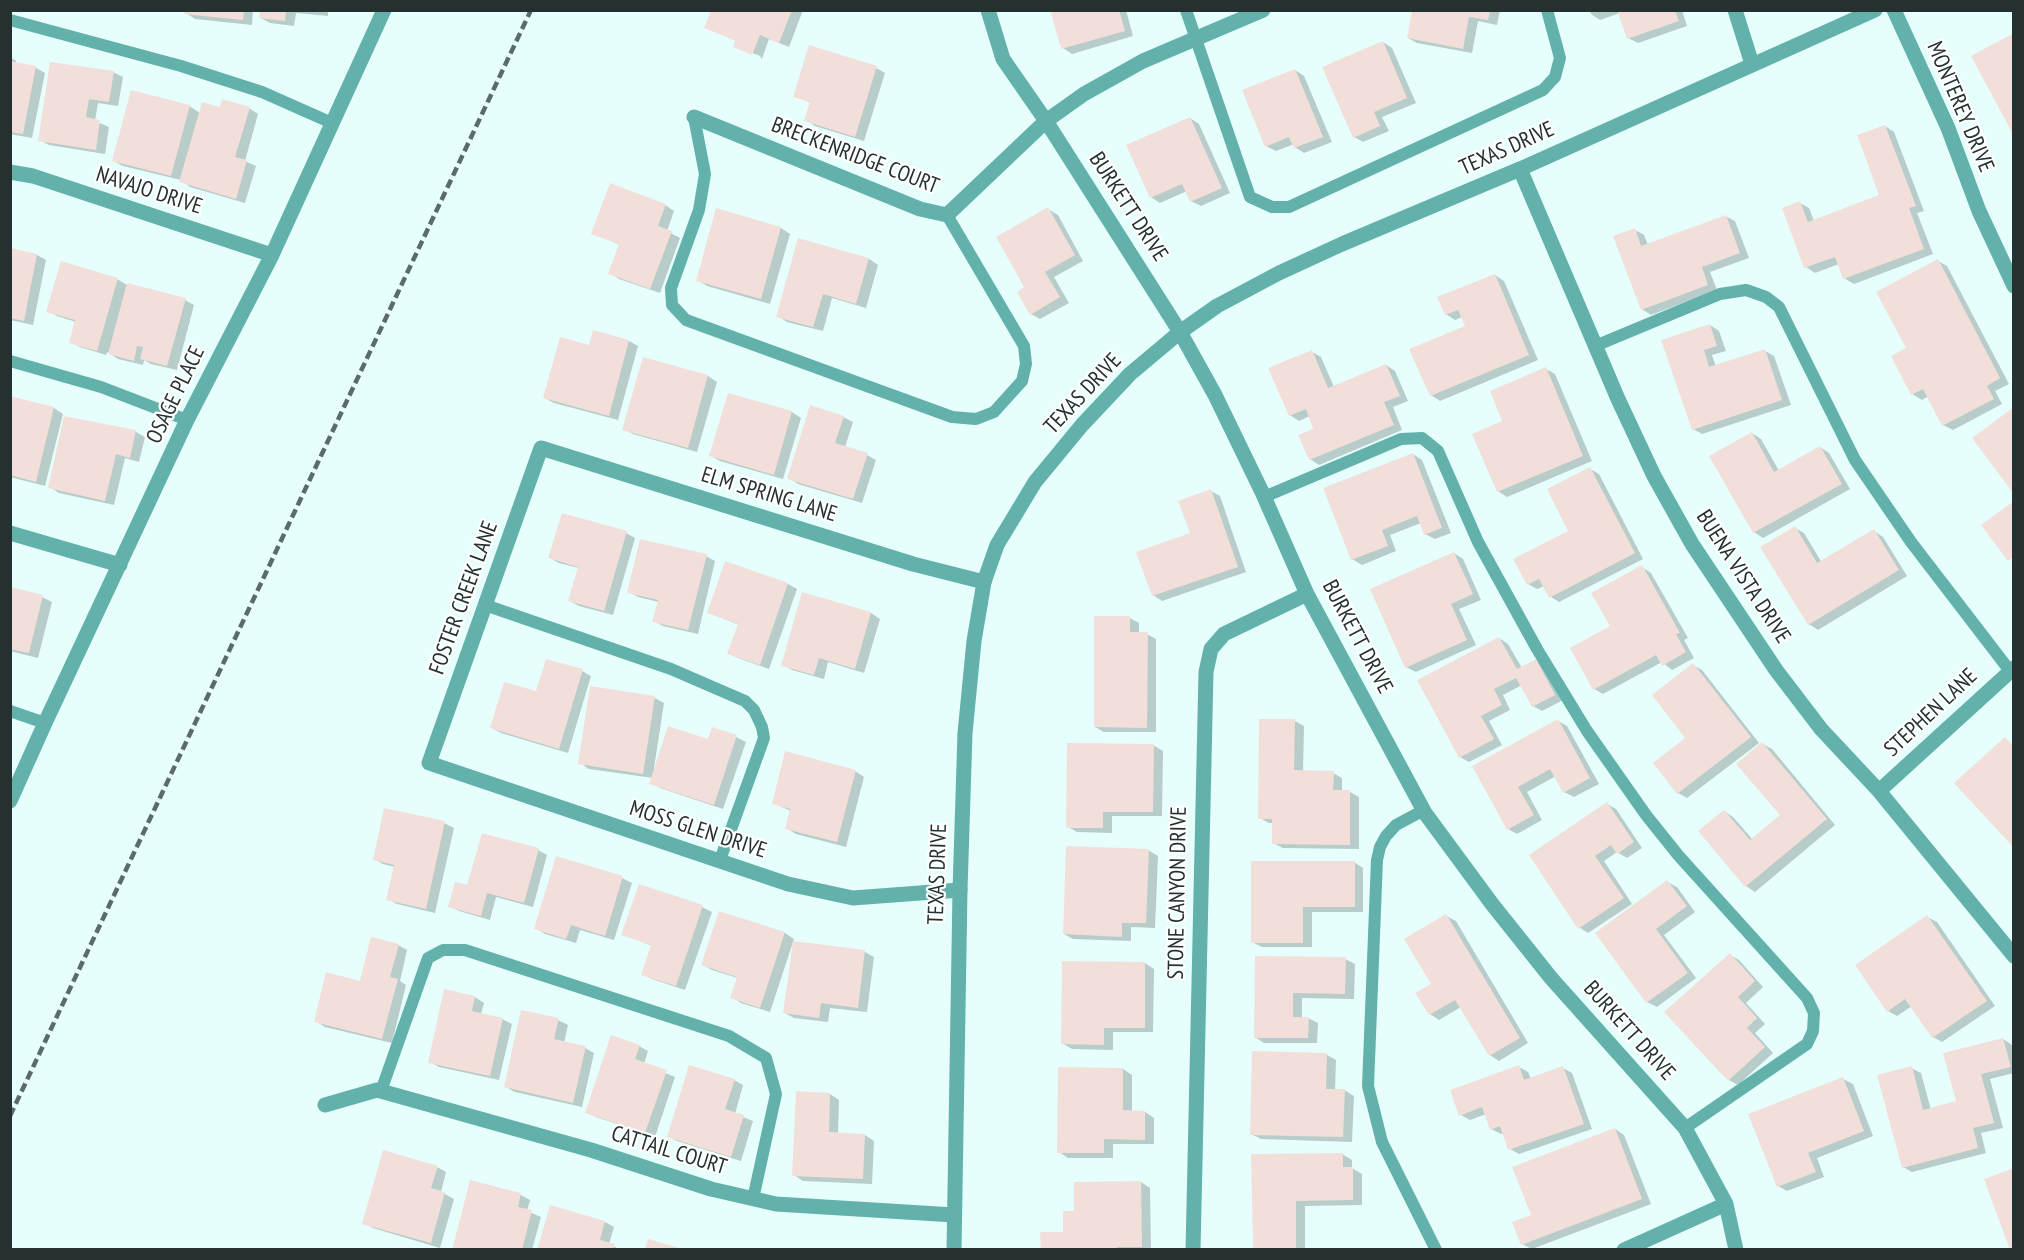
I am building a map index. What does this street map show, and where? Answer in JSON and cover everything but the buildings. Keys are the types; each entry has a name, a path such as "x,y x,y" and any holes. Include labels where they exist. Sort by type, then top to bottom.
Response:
{"street":[{"name":"OSAGE PLACE","path":"10,801 187,420 272,255 384,10"},
{"name":"BURKETT DRIVE","path":"988,10 1003,59 1046,121 1180,332 1215,395 1307,594 1424,810 1492,904 1551,978 1685,1128 1726,1204 1736,1250"},
{"name":"BRECKENRIDGE COURT","path":"694,117 920,209 947,215 1046,121 1084,94 1143,61 1263,10"},
{"path":"1735,10 1752,64"},
{"name":"TEXAS DRIVE","path":"954,1250 965,733 974,640 984,582 997,545 1035,482 1082,425 1130,374 1180,332 1217,306 1279,273 1342,244 1520,169 1875,10"},
{"name":"MONTEREY DRIVE","path":"1894,10 1948,128 1979,211 2013,286"},
{"name":"BUENA VISTA DRIVE","path":"1520,169 1595,346 1654,476 1692,544 1782,678 1821,729 1879,791 2013,956"},
{"name":"NAVAJO DRIVE","path":"10,172 33,176 272,255"},
{"name":"ELM SPRING LANE","path":"542,448 913,564 984,582"},
{"name":"FOSTER CREEK LANE","path":"429,763 542,448"},
{"path":"10,533 120,565"},
{"name":"STONE CANYON DRIVE","path":"1193,1250 1206,672 1211,649 1224,634 1307,594"},
{"name":"STEPHEN LANE","path":"1879,791 2012,669"},
{"name":"MOSS GLEN DRIVE","path":"429,763 788,884 853,898 960,890"},
{"path":"325,1105 379,1090"},
{"name":"CATTAIL COURT","path":"379,1090 591,1150 711,1189 776,1204 954,1215"},
{"path":"1624,1250 1726,1204"}],"lane":[{"path":"1186,10 1250,197 1272,207 1289,207 1543,90 1555,77 1560,58 1547,10"},
{"path":"10,20 181,66 262,92 332,123"},
{"path":"694,117 705,174 699,210 671,288 672,305 686,320 952,417 976,419 994,412 1022,381 1026,364 1024,346 947,215"},
{"path":"1595,346 1720,294 1746,290 1766,297 1779,307 1855,460 1911,542 2012,669"},
{"path":"10,361 101,387 187,420"},
{"path":"1264,497 1401,440 1422,438 1438,451 1478,542 1537,649 1587,731 1646,815 1678,855 1807,998 1814,1013 1813,1031 1807,1044 1685,1128"},
{"path":"485,605 671,669 745,701 754,710 762,727 764,738 720,860"},
{"path":"10,711 45,723"},
{"path":"1424,810 1396,825 1380,847 1377,860 1368,1086 1382,1142 1436,1250"},
{"path":"379,1090 428,958 443,950 465,950 729,1036 766,1058 776,1094 753,1199"}],"railway":[{"path":"10,1116 531,10"}]}
